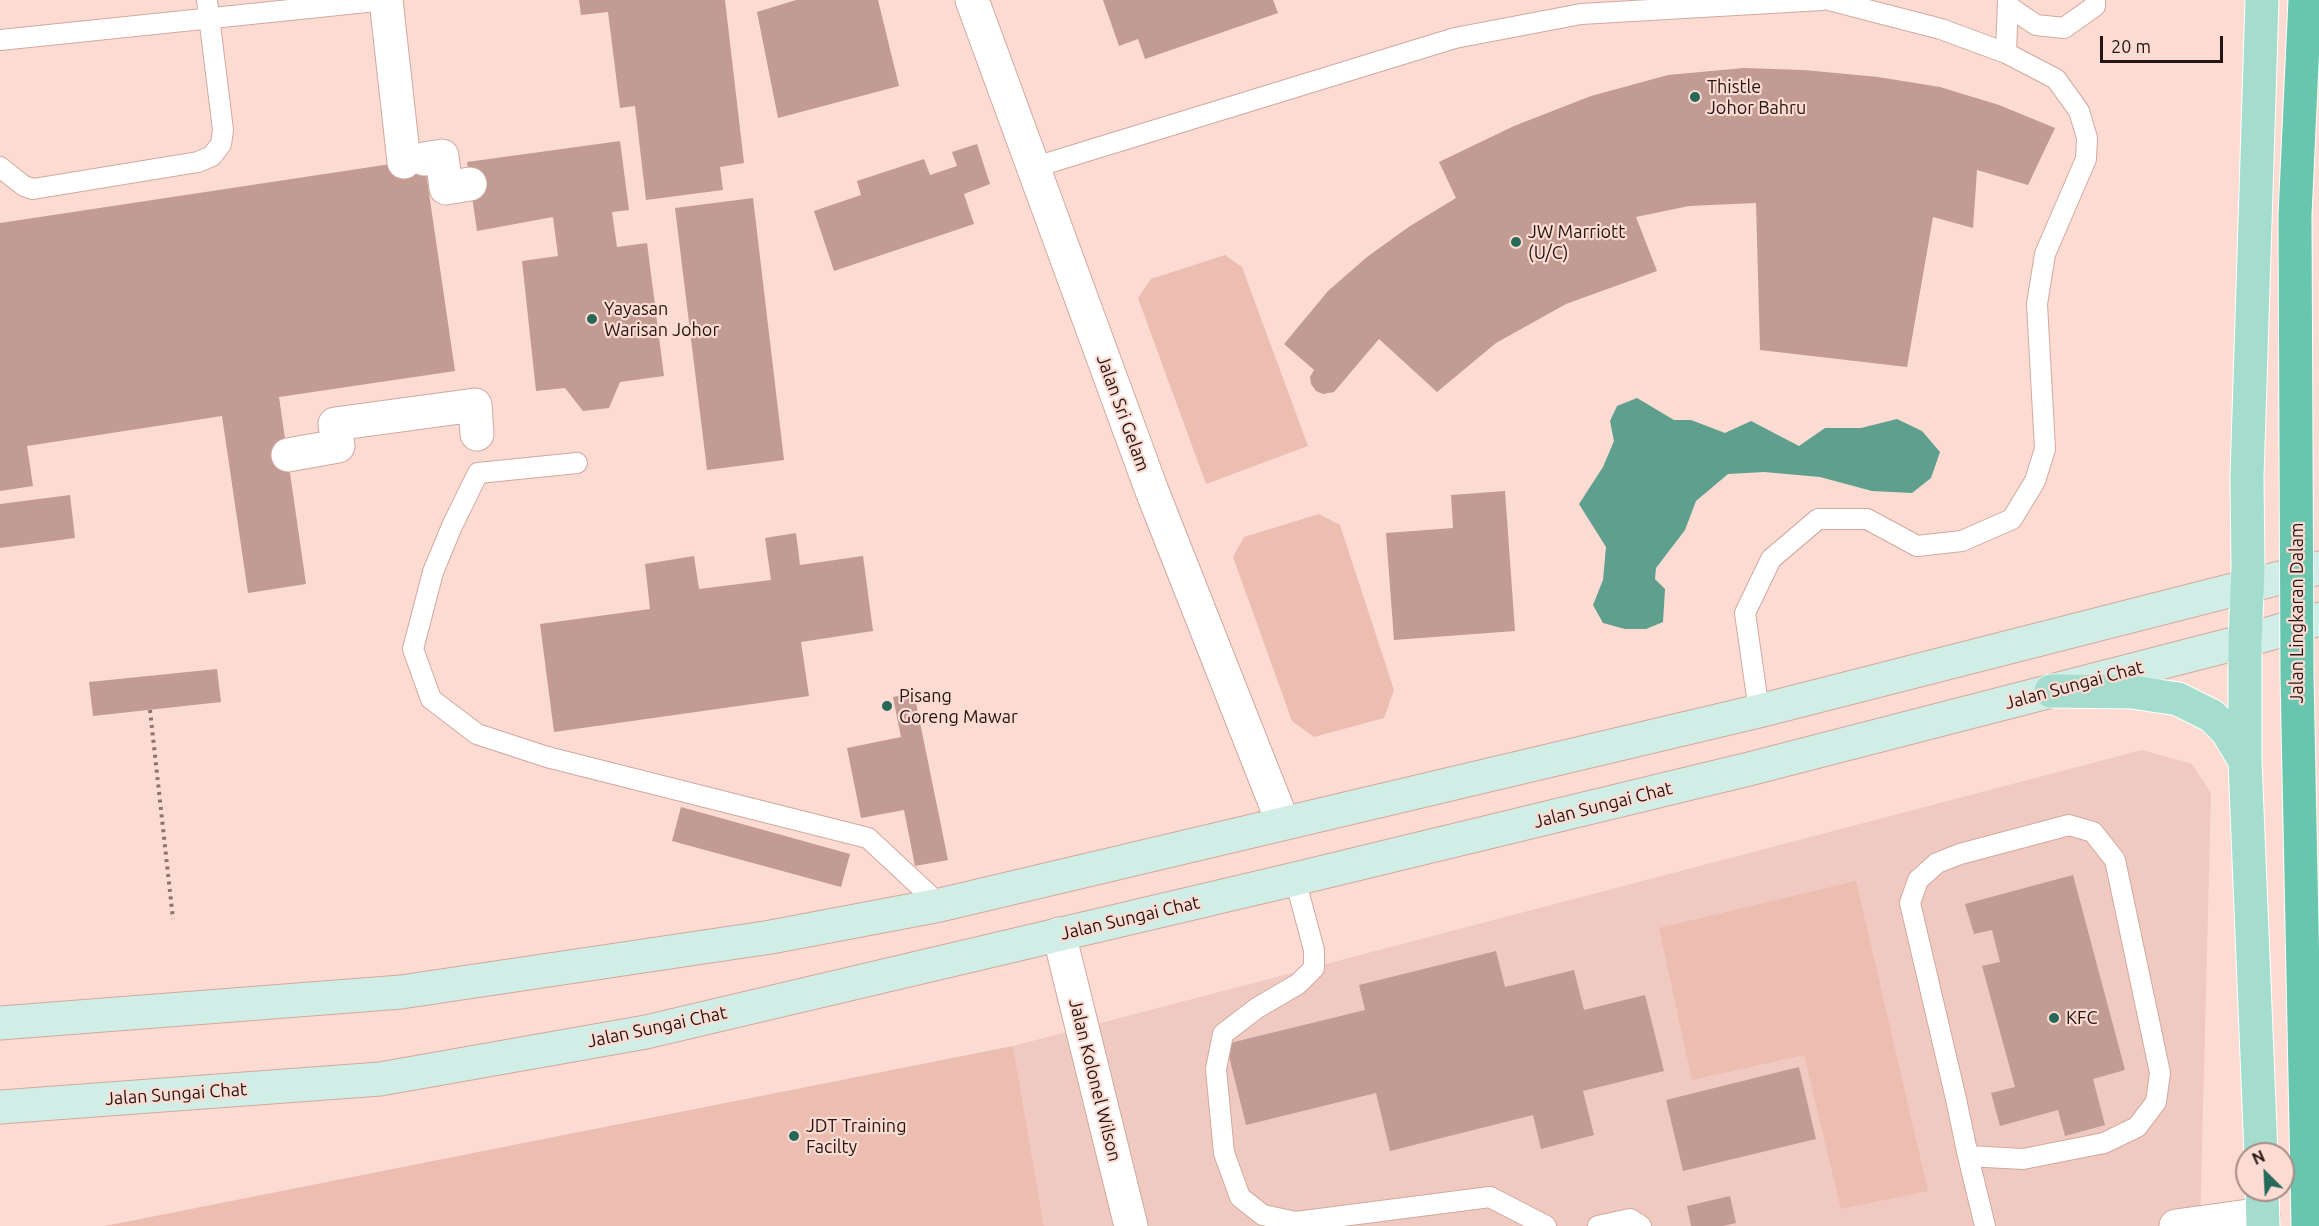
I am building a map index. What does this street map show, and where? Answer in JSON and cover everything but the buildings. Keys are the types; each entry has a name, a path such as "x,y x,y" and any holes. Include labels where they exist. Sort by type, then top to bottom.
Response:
{"highway":[{"name":"Jalan Lingkaran Dalam","path":"2305,0 2295,226 2297,675 2308,1226"}],"main road":[{"path":"2261,1142 2245,761 2245,641 2247,465 2262,0"},
{"path":"0,1023 400,992 771,937 940,905 1759,711 2319,567"},
{"name":"Jalan Sungai Chat","path":"0,1107 380,1079 646,1032 1749,769 2319,620"},
{"path":"2051,691 2132,693 2178,699 2212,716 2227,731 2245,761"}],"street":[{"path":"386,0 414,161 442,156 446,188 470,184"},
{"name":"Jalan Sri Gelam","path":"972,0 1152,491 1283,824"},
{"path":"288,455 338,446 334,424 475,405 477,434"},
{"name":"Jalan Kolonel Wilson","path":"1059,934 1131,1226"},
{"path":"2176,1226 2263,1210"}],"lane":[{"path":"0,40 208,9 386,0"},
{"path":"1032,168 1455,38 1581,14 1822,0"},
{"path":"1759,711 1745,613 1771,559 1818,519 1867,519 1917,546 1962,541 2012,519 2035,481 2045,449 2037,304 2045,255 2086,159 2087,138 2079,111 2056,79 2006,52 1941,28 1829,0"},
{"path":"2008,3 2036,25 2064,28 2095,6 2094,0"},
{"path":"2006,52 2008,3"},
{"path":"0,167 24,186 33,189 198,162 212,156 221,144 223,130 208,9"},
{"path":"577,463 478,473 433,572 413,649 431,699 477,734 527,751 868,838 940,905"},
{"path":"1968,1156 2023,1159 2104,1143 2137,1127 2156,1102 2160,1073 2115,860 2093,832 2068,825 1960,854 1936,863 1918,880 1910,903 1968,1156 1985,1226"},
{"path":"1295,879 1314,950 1314,968 1298,984 1257,1008 1223,1034 1216,1069 1224,1153 1240,1197 1263,1215 1296,1222 1490,1197 1546,1226"},
{"path":"1598,1226 1630,1219 1641,1226"}],"path":[{"path":"150,710 173,919"}],"shaded area":[{"path":"1225,255 1242,267 1308,446 1206,484 1138,298 1151,279"},
{"path":"1319,514 1340,525 1394,690 1384,718 1314,737 1292,721 1233,557 1244,537"},
{"path":"2142,750 2192,764 2211,793 2200,1226 1044,1226 1013,1046"},
{"path":"1856,881 1928,1191 1841,1209 1804,1055 1692,1080 1659,928"},
{"name":"JDT Training Facilty","path":"1013,1046 1044,1226 105,1226"}],"water":[{"path":"1637,398 1674,420 1691,420 1725,433 1751,421 1799,446 1825,428 1861,428 1897,419 1922,431 1940,452 1931,478 1912,493 1872,491 1820,477 1764,472 1728,474 1696,501 1685,530 1656,568 1655,579 1665,589 1663,622 1646,629 1625,629 1603,623 1593,605 1603,580 1606,547 1579,504 1603,467 1614,441 1610,421 1617,406"}],"place":[{"name":"Thistle Johor Bahru","path":"1695,97"},
{"name":"JW Marriott (U/C)","path":"1516,242"},
{"name":"Yayasan Warisan Johor","path":"592,319"},
{"name":"Pisang Goreng Mawar","path":"887,706"},
{"name":"KFC","path":"2054,1018"},
{"name":"JDT Training Facilty","path":"794,1136"}]}
